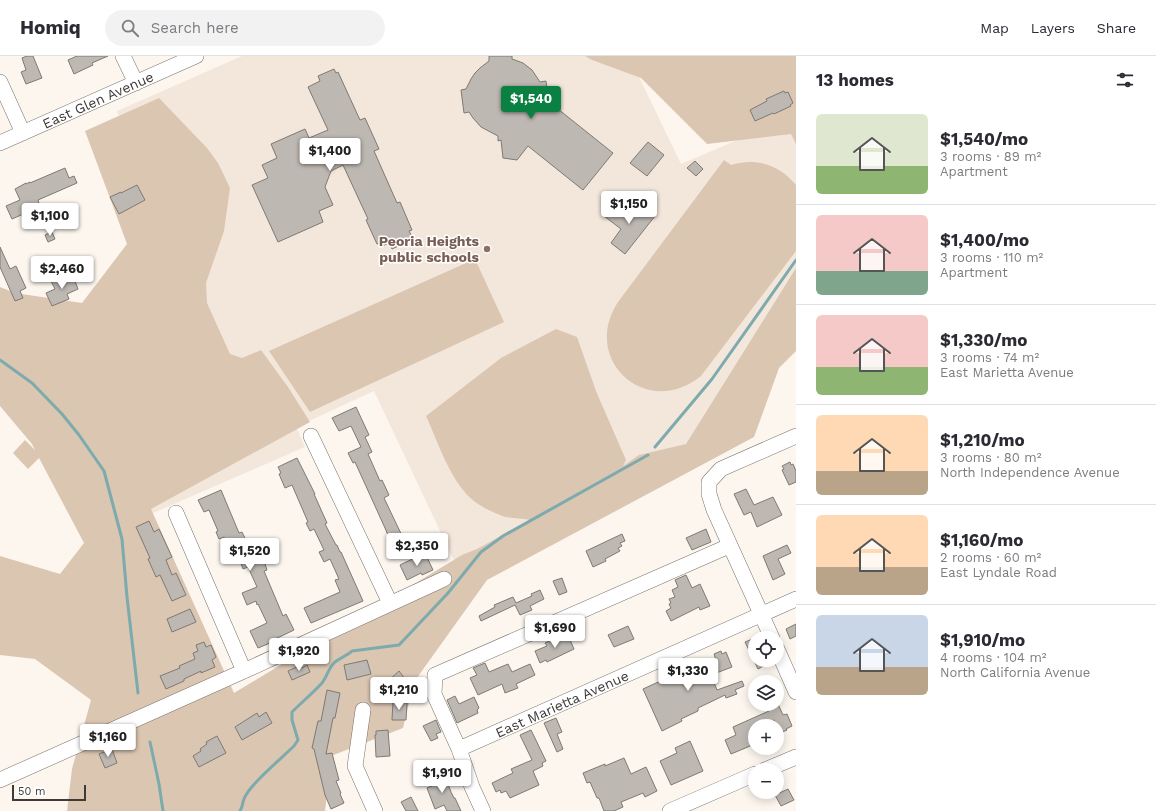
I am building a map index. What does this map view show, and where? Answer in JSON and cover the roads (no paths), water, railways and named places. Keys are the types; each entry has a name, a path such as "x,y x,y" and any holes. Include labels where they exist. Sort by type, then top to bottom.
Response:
{"street":[{"path":"124,56 136,83"},
{"name":"East Glen Avenue","path":"0,143 196,56"},
{"path":"0,82 23,133"},
{"path":"311,436 390,603"},
{"path":"769,631 729,546 714,510 709,494 709,482 721,469 796,436"},
{"path":"176,513 244,671"},
{"path":"483,811 472,787 459,749 434,694 435,675 729,546"},
{"path":"0,780 244,671 444,579"},
{"name":"East Marietta Avenue","path":"459,749 796,599"},
{"path":"784,665 796,692"},
{"path":"363,710 355,766 375,811"},
{"path":"782,763 796,757"},
{"path":"670,811 748,777"}],"waterway":[{"path":"655,447 712,379 796,260"},
{"path":"0,360 32,383 62,414 79,435 104,471 122,539 138,693"},
{"path":"240,811 244,799 252,786 294,746 298,740 292,720 292,712 322,683 334,663 352,651 399,645 448,593 481,552 503,536 648,455"},
{"path":"150,742 163,811"}],"place":[{"name":"Peoria Heights public schools","path":"487,249"}]}
